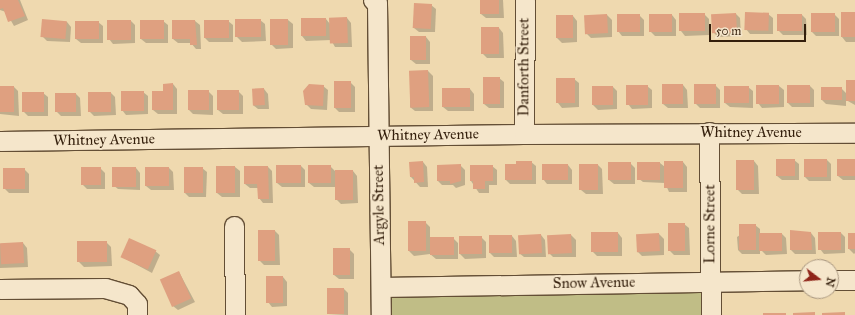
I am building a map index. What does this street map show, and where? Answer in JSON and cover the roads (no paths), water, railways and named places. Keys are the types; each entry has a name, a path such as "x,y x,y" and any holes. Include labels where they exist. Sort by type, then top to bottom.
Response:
{"street":[{"name":"Argyle Street","path":"373,0 376,3 381,315"},
{"name":"Danforth Street","path":"524,134 525,0"},
{"name":"Whitney Avenue","path":"0,141 709,132 855,132"},
{"name":"Lorne Street","path":"709,132 711,315"},
{"path":"234,226 235,315"},
{"name":"Snow Avenue","path":"381,287 799,280"},
{"path":"839,280 855,280"},
{"path":"0,289 105,288 129,295 137,304 137,315"}]}
